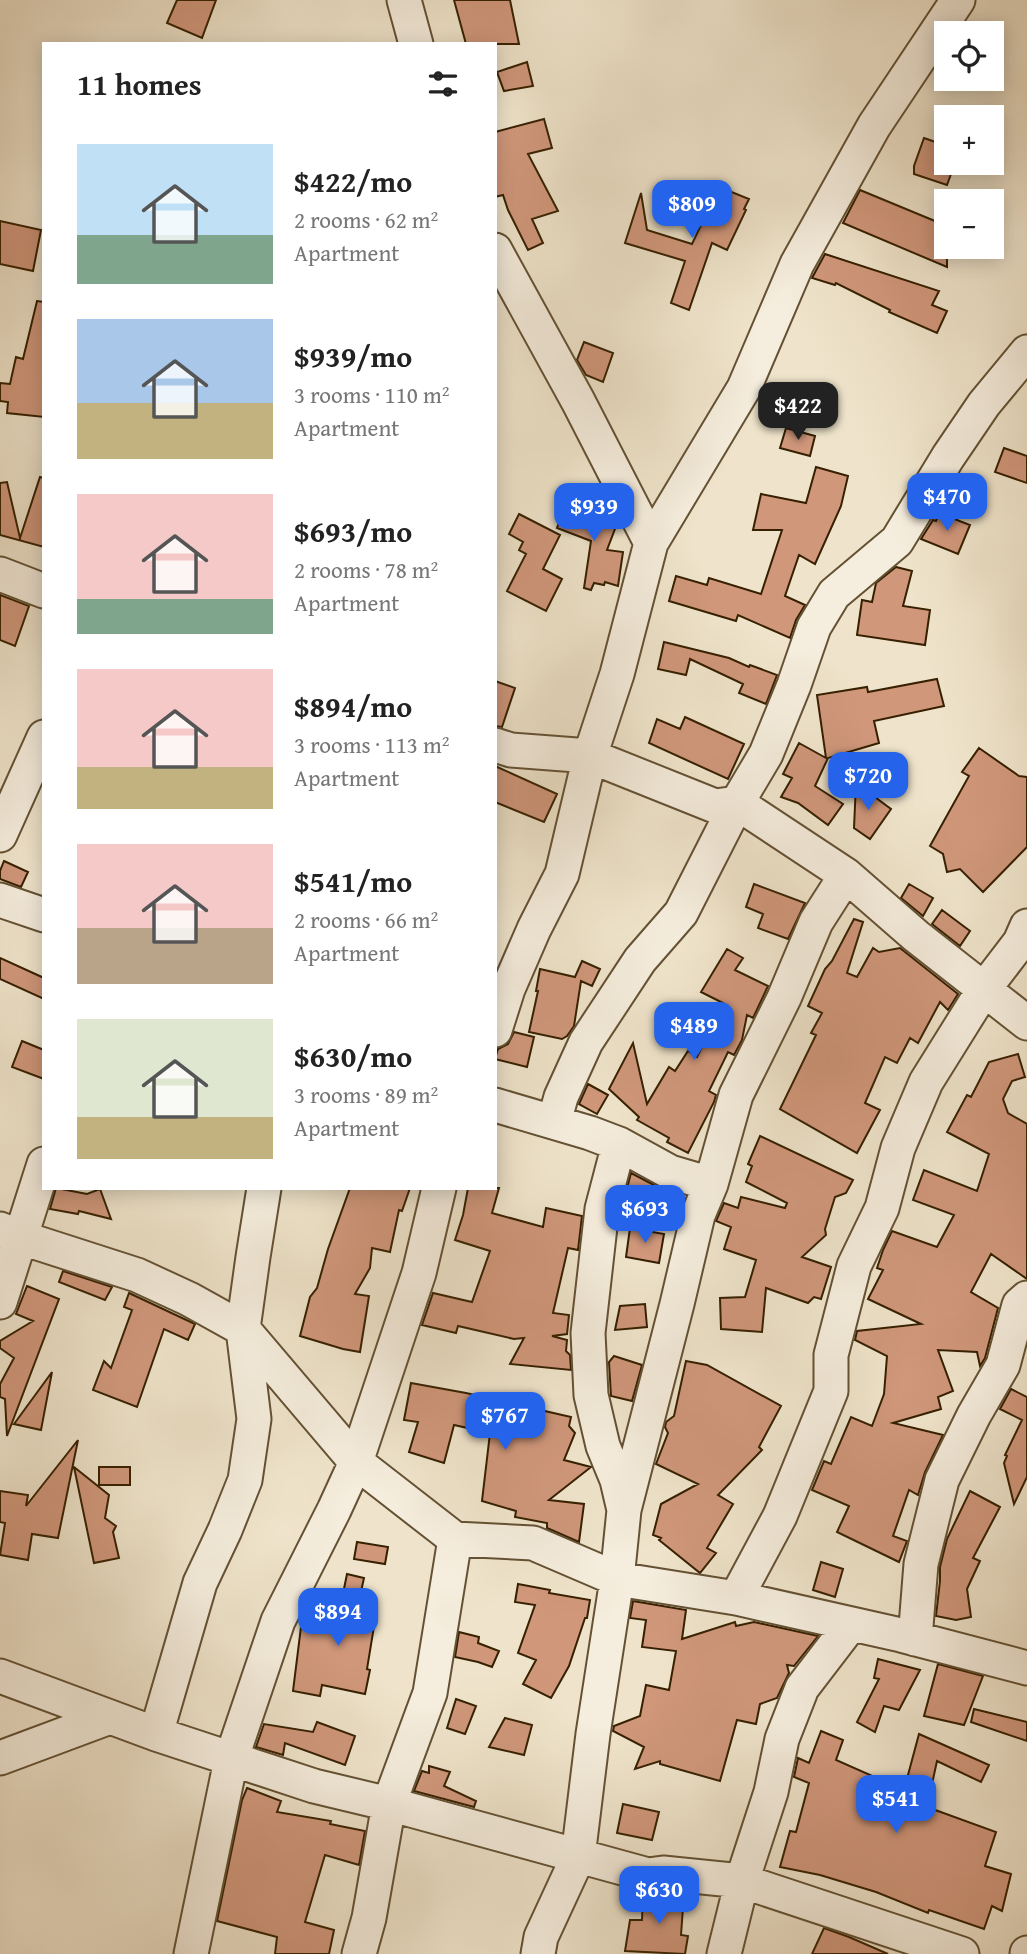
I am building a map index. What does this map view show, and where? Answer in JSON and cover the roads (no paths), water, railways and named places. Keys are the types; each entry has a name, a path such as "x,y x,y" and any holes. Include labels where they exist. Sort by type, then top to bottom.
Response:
{"street":[{"path":"404,0 415,42"},
{"path":"497,1024 508,989 534,929 562,874 590,756 617,674 651,543 744,388 797,264 874,126 958,0"},
{"path":"497,254 578,401 651,543"},
{"path":"554,1122 561,1097 586,1042 640,960 681,913 737,803 766,754 814,628 834,594 897,541 984,404 1027,352"},
{"path":"0,574 42,590"},
{"path":"0,835 42,741"},
{"path":"497,746 511,750 590,756 715,806 737,803 846,875 916,936 1027,1023"},
{"path":"538,1954 541,1937 578,1857 625,1510 698,1214 711,1184 736,1095 785,998 816,922 846,875"},
{"path":"0,900 42,914"},
{"path":"736,1598 780,1516 831,1391 831,1355 854,1266 883,1208 898,1148 926,1082 984,989 1020,942 1027,926"},
{"path":"497,1105 590,1133 619,1144 670,1172 711,1184"},
{"path":"619,1144 602,1209 588,1333 591,1395 603,1446 617,1480 625,1510"},
{"path":"0,1302 10,1233 42,1168"},
{"path":"156,1734 200,1583 245,1480 254,1419 243,1329 264,1190"},
{"path":"191,1954 231,1760 278,1620 356,1462 419,1273 439,1190"},
{"path":"10,1233 137,1275 189,1299 243,1329 356,1462 455,1539 533,1543 617,1579 736,1598 1027,1668"},
{"path":"915,1639 920,1564 942,1480 974,1415 1003,1365 1019,1305 1027,1298"},
{"path":"359,1954 369,1918 389,1804 430,1693 455,1539"},
{"path":"724,1954 742,1881 771,1792 782,1739 802,1688 851,1624"},
{"path":"0,1676 156,1734 314,1786 648,1875 663,1872 742,1881 962,1954"},
{"path":"0,1758 110,1717"}]}
